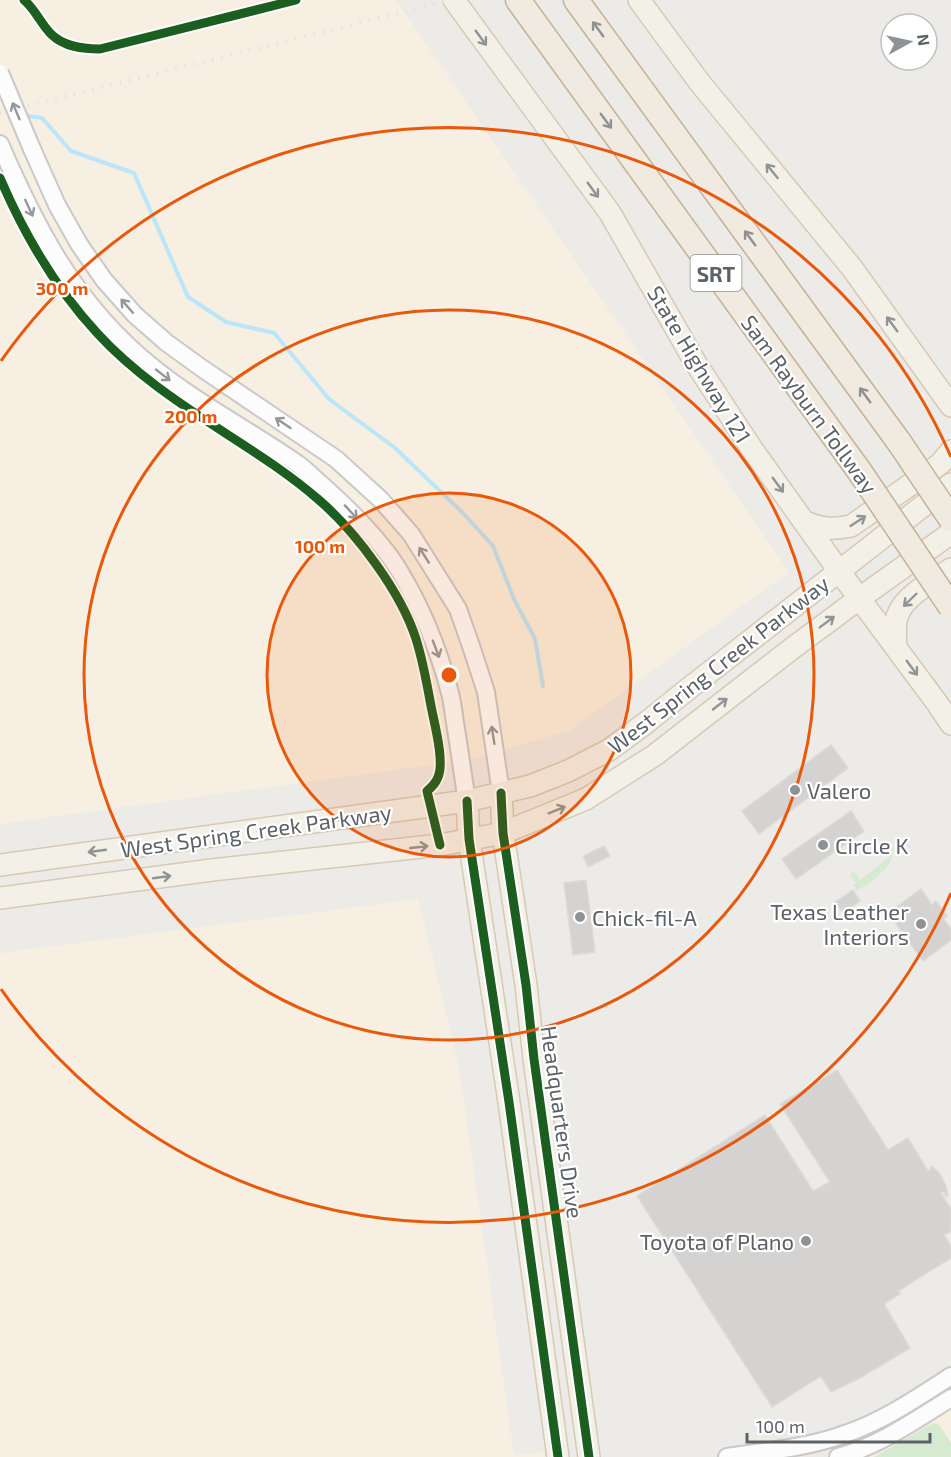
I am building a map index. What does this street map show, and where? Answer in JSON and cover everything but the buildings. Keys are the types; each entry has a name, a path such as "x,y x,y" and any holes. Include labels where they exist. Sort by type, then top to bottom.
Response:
{"highway":[{"name":"Sam Rayburn Tollway","path":"518,0 860,472 951,607"},
{"name":"SRT","path":"576,0 899,442 951,519"}],"main road":[{"name":"State Highway 121","path":"454,0 610,213 695,362 752,449 951,724"},
{"path":"639,0 700,83 852,268 951,406"},
{"path":"803,521 834,530 851,526 940,464 951,451"},
{"name":"West Spring Creek Parkway","path":"0,865 467,801 530,786 568,771 609,750 647,722 951,484"},
{"name":"West Spring Creek Parkway","path":"0,898 212,870 440,845 503,833 586,799 655,755 776,660 951,533"},
{"path":"896,646 895,627 899,612 909,598 951,569"},
{"name":"Headquarters Drive","path":"501,793 503,833 526,985 534,1059 589,1457"},
{"path":"467,801 469,839 523,1199 558,1457"},
{"path":"523,1199 553,1194"}],"street":[{"path":"0,73 57,205 79,244 104,280 135,315 167,343 203,369 336,459 381,500 411,534 458,609 486,692 501,793"},
{"path":"2,150 32,216 54,255 106,325 138,356 173,383 299,465 342,503 373,536 399,571 421,611 438,652 450,695 467,801"},
{"path":"308,473 326,452"},
{"path":"727,1457 802,1445 843,1435 867,1426 951,1376"},
{"path":"843,1435 843,1455 897,1431 944,1402 929,1391"}],"shaded area":[{"path":"0,0 396,0 789,572 569,731 468,760 0,824"},
{"path":"418,899 459,1067 514,1455 543,1452 544,1457 0,1457 0,953"},
{"path":"951,1409 951,1457 867,1457 877,1454"}],"green space":[{"path":"887,846 892,849 892,856 886,868 857,891 853,885 856,883 851,873 854,871 860,880 891,856"},
{"path":"933,1423 939,1425 951,1443 951,1457 874,1457"}],"waterway":[{"path":"22,115 42,118 71,151 134,173 188,297 226,322 274,333 329,399 395,448 463,513 493,546 514,599 535,639 543,686"}],"railway":[{"path":"0,113 450,0"}],"cycle path":[{"path":"24,0 47,30 62,42 100,49 296,0"},
{"path":"0,178 30,240 55,280 68,299 111,348 187,408 270,463 319,500 348,529 376,564 409,621 425,672 440,752 440,770 436,781 427,791 440,845"},
{"path":"501,793 503,833 526,985 534,1059 589,1457"},
{"path":"467,801 469,839 509,1102 558,1457"}],"place":[{"name":"Valero","path":"795,790"},
{"name":"Circle K","path":"823,845"},
{"name":"Chick-fil-A","path":"580,917"},
{"name":"Texas Leather Interiors","path":"921,924"},
{"name":"Toyota of Plano","path":"806,1241"}]}
